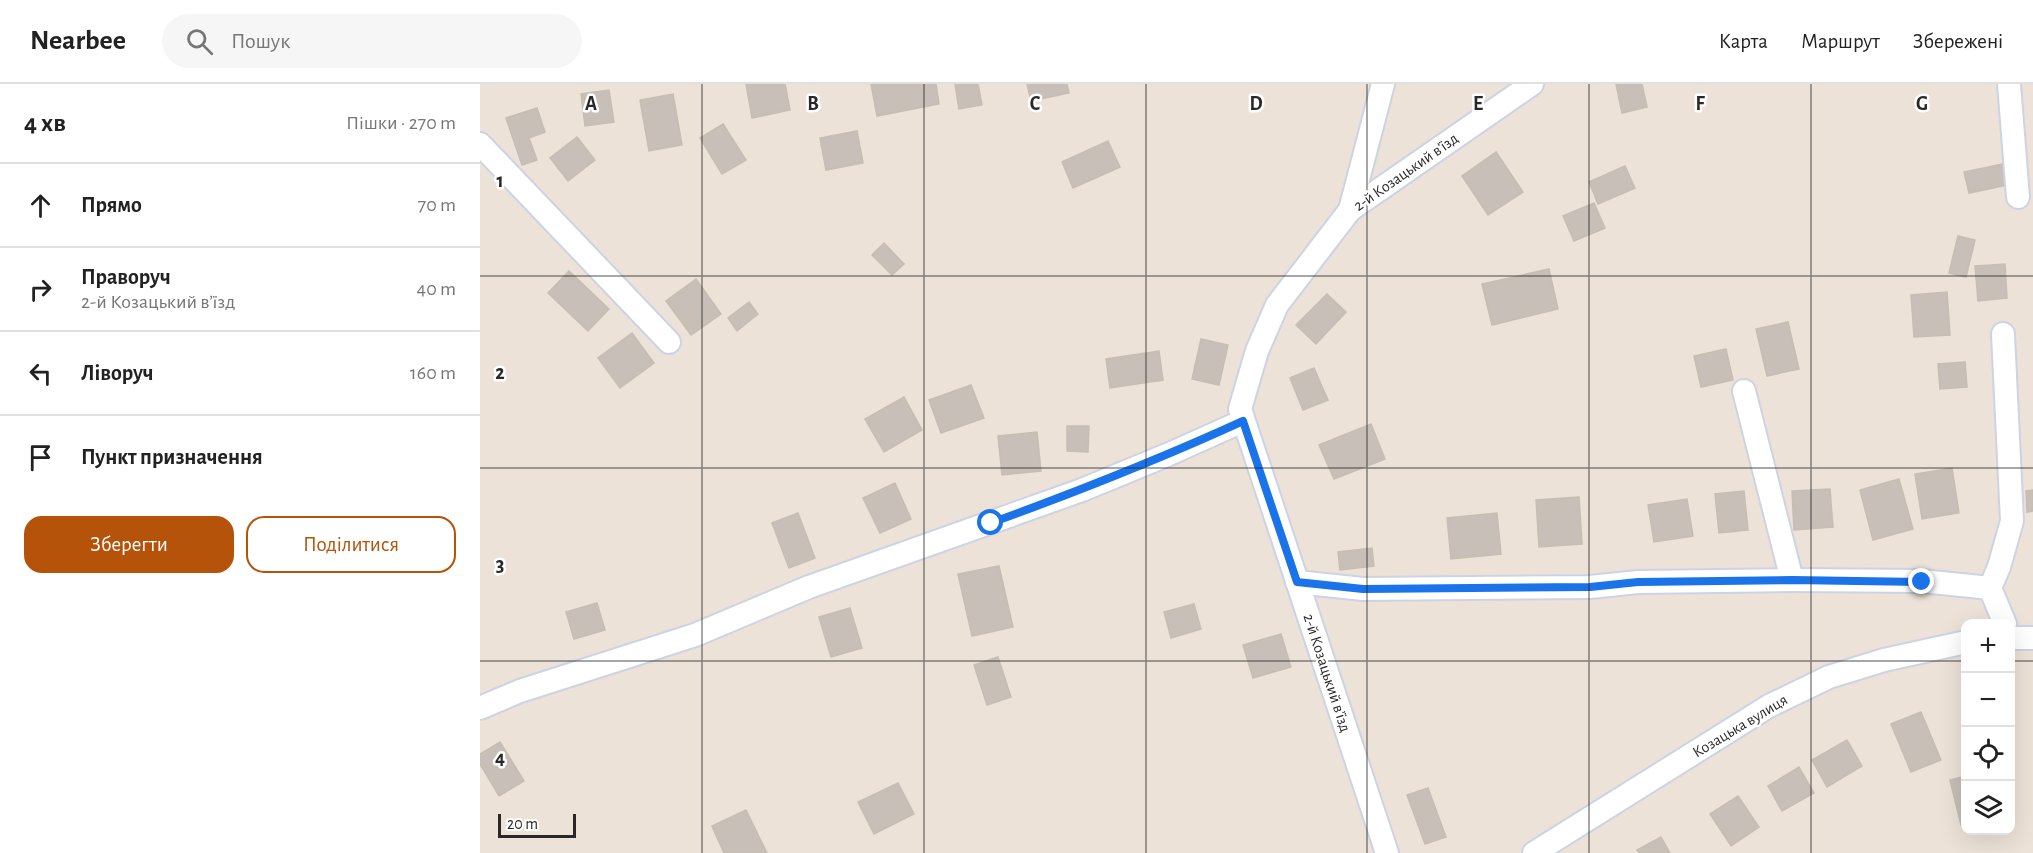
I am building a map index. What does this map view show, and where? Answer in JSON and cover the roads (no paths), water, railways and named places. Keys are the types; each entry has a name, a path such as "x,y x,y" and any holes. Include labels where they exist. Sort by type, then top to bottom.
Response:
{"street":[{"path":"1350,210 1383,84"},
{"name":"2-й Козацький в’їзд","path":"1387,853 1240,409 1257,351 1277,305 1350,210 1532,84"},
{"path":"2009,84 2018,197"},
{"path":"480,144 669,342"},
{"path":"1990,588 1999,567 2012,521 2002,334"},
{"path":"1744,391 1792,580"},
{"path":"480,708 520,691 695,635 809,587 1082,490 1243,421"},
{"path":"1297,582 1363,589 1590,587 1638,582 1792,580 1922,582 1990,588"},
{"path":"1990,588 2006,619"},
{"name":"Козацька вулиця","path":"1534,853 1769,706 1829,677 1884,660 1961,643"}]}
